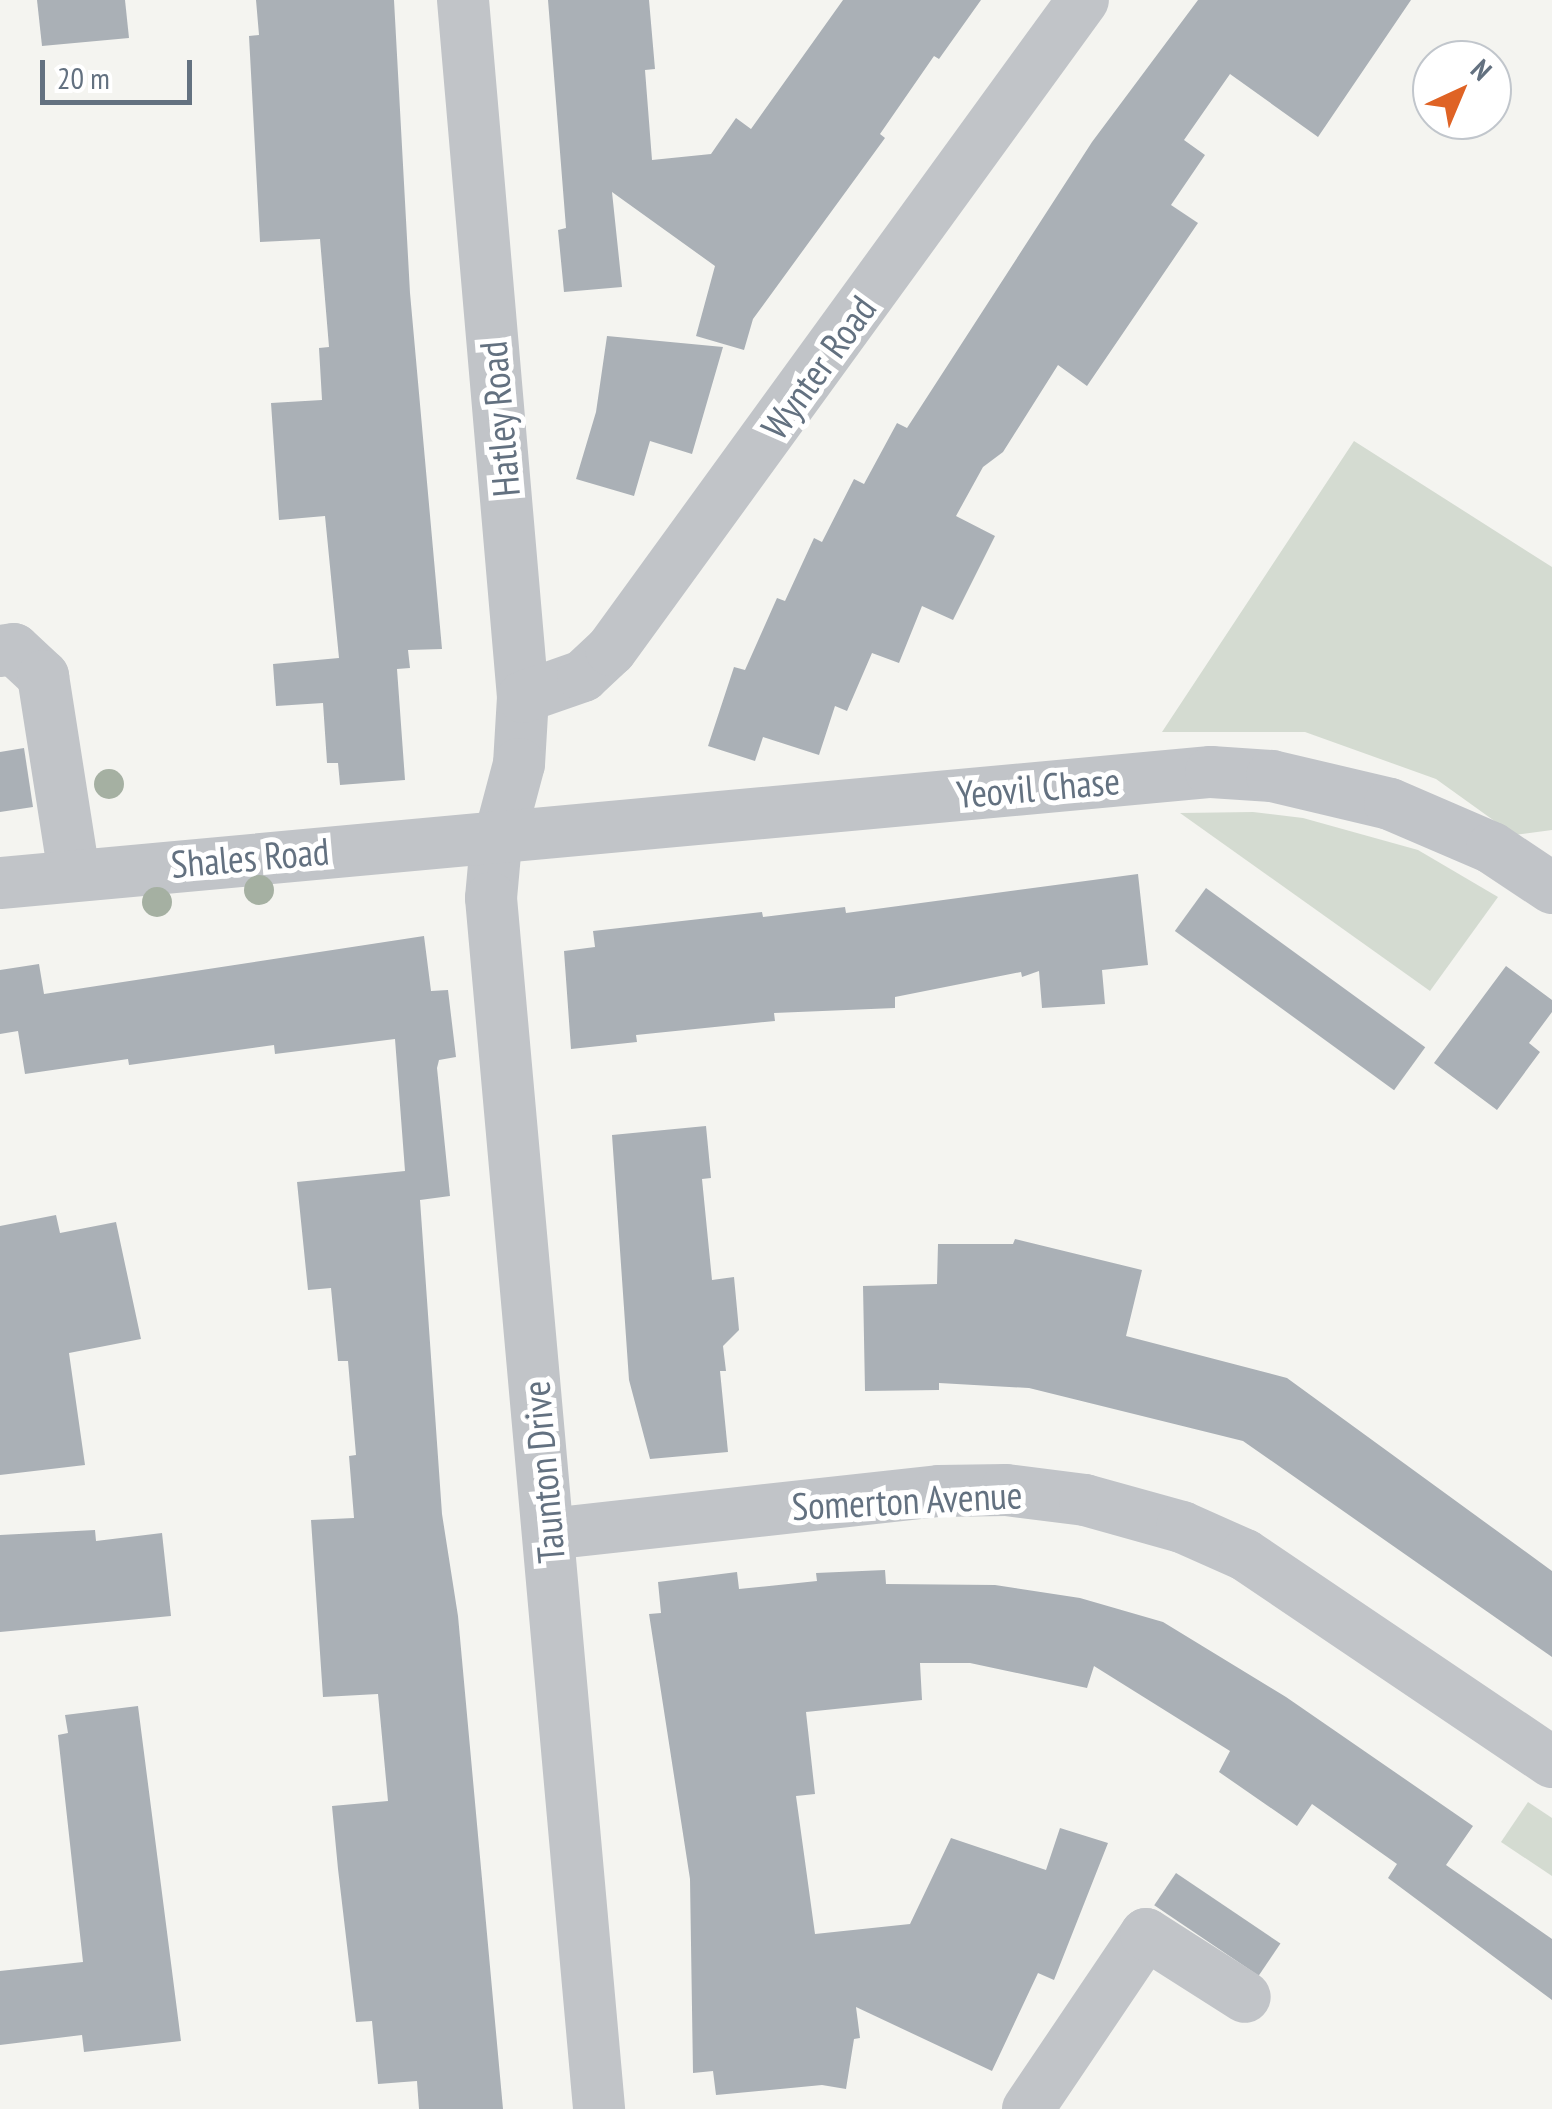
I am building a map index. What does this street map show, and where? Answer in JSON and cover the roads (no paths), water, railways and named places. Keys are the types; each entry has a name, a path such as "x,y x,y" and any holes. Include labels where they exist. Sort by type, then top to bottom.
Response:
{"street":[{"name":"Hatley Road","path":"463,0 522,697 519,764 500,835"},
{"name":"Wynter Road","path":"522,697 584,676 611,650 1083,0"},
{"path":"0,651 14,649 32,660 42,676 74,874"},
{"name":"Yeovil Chase","path":"500,835 1210,772 1272,776 1390,804 1492,848 1552,888"},
{"name":"Shales Road","path":"0,883 500,835"},
{"name":"Taunton Drive","path":"500,835 491,898 598,2109"},
{"name":"Somerton Avenue","path":"549,1534 939,1491 997,1489 1086,1500 1182,1526 1246,1555 1552,1762"},
{"path":"1028,2109 1146,1934 1245,1997"}]}
